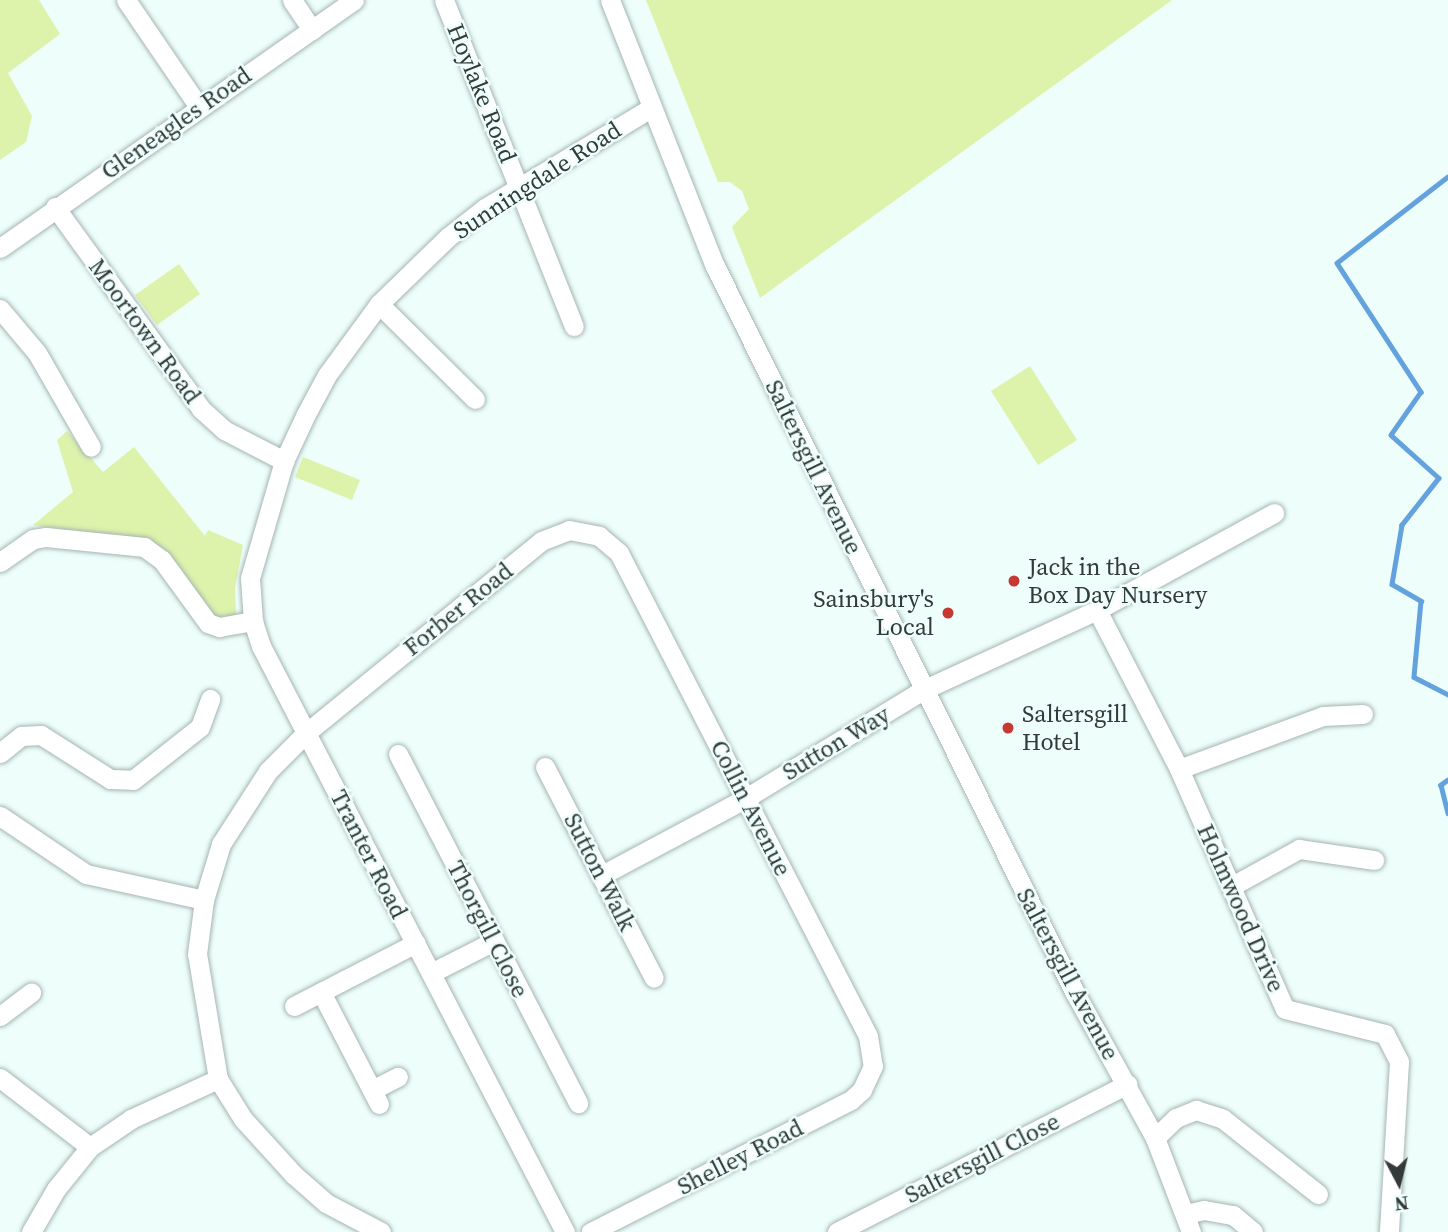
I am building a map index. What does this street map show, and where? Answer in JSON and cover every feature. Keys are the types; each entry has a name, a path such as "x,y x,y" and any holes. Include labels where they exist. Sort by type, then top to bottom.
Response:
{"street":[{"path":"126,0 199,107"},
{"path":"292,0 312,30"},
{"name":"Gleneagles Road","path":"0,248 354,0"},
{"name":"Hoylake Road","path":"444,0 574,326"},
{"name":"Saltersgill Avenue","path":"610,0 715,266 1075,993 1155,1138 1189,1223"},
{"name":"Sunningdale Road","path":"284,461 327,375 379,304 448,237 520,186 651,108"},
{"name":"Moortown Road","path":"55,207 194,401 224,430 284,461"},
{"path":"379,304 474,399"},
{"path":"0,309 37,353 91,447"},
{"name":"Tranter Road","path":"284,461 250,578 253,621 306,733 565,1232"},
{"name":"Sutton Way","path":"602,875 746,798 923,690 1097,610 1274,513"},
{"name":"Forber Road","path":"218,1079 197,954 204,900 221,844 237,812 257,782 306,733 541,541 555,533 585,531 599,536 619,554"},
{"path":"0,562 33,539 46,537 144,547 162,560 208,624 219,627 253,621"},
{"name":"Collin Avenue","path":"619,554 868,1035 873,1066"},
{"name":"Holmwood Drive","path":"1097,610 1179,769 1285,1009 1385,1034 1399,1062 1389,1232"},
{"path":"0,753 21,736 41,735 110,779 132,780 200,727 210,699"},
{"path":"1179,769 1323,716 1363,713"},
{"name":"Thorgill Close","path":"398,754 578,1103"},
{"name":"Sutton Walk","path":"545,766 654,978"},
{"path":"0,816 86,874 204,900"},
{"path":"1232,886 1299,849 1374,860"},
{"path":"431,973 494,941"},
{"path":"294,1006 416,943"},
{"path":"321,992 376,1097 398,1076"},
{"path":"4,1006 31,993"},
{"name":"Shelley Road","path":"591,1232 851,1100 862,1090 873,1066"},
{"path":"0,1078 90,1147"},
{"path":"31,1232 56,1189 90,1147 131,1119 218,1079 243,1119 295,1175 326,1203 381,1232"},
{"name":"Saltersgill Close","path":"837,1232 1127,1084"},
{"path":"1155,1138 1176,1118 1196,1110 1223,1119 1318,1194"},
{"path":"1189,1223 1204,1210 1233,1215 1253,1232"}],"green space":[{"path":"0,0 39,0 60,34 8,73 32,116 26,142 0,160"},
{"path":"646,0 1172,0 760,298 732,227 749,209 742,191 730,182 718,182"},
{"path":"179,264 200,294 157,325 135,295"},
{"path":"1030,366 1077,440 1038,465 991,391"},
{"path":"67,431 103,472 134,447 205,536 208,530 243,545 235,588 236,615 217,620 154,543 33,525 73,492 57,440"},
{"path":"303,457 360,480 352,500 295,477"}],"waterway":[{"path":"1448,177 1337,263 1421,392 1391,435 1439,478 1402,525 1392,584 1421,601 1414,677 1448,694"},
{"path":"1448,780 1441,785 1448,813"}],"place":[{"name":"Jack in the Box Day Nursery","path":"1014,581"},
{"name":"Sainsbury's Local","path":"948,613"},
{"name":"Saltersgill Hotel","path":"1008,728"}]}
